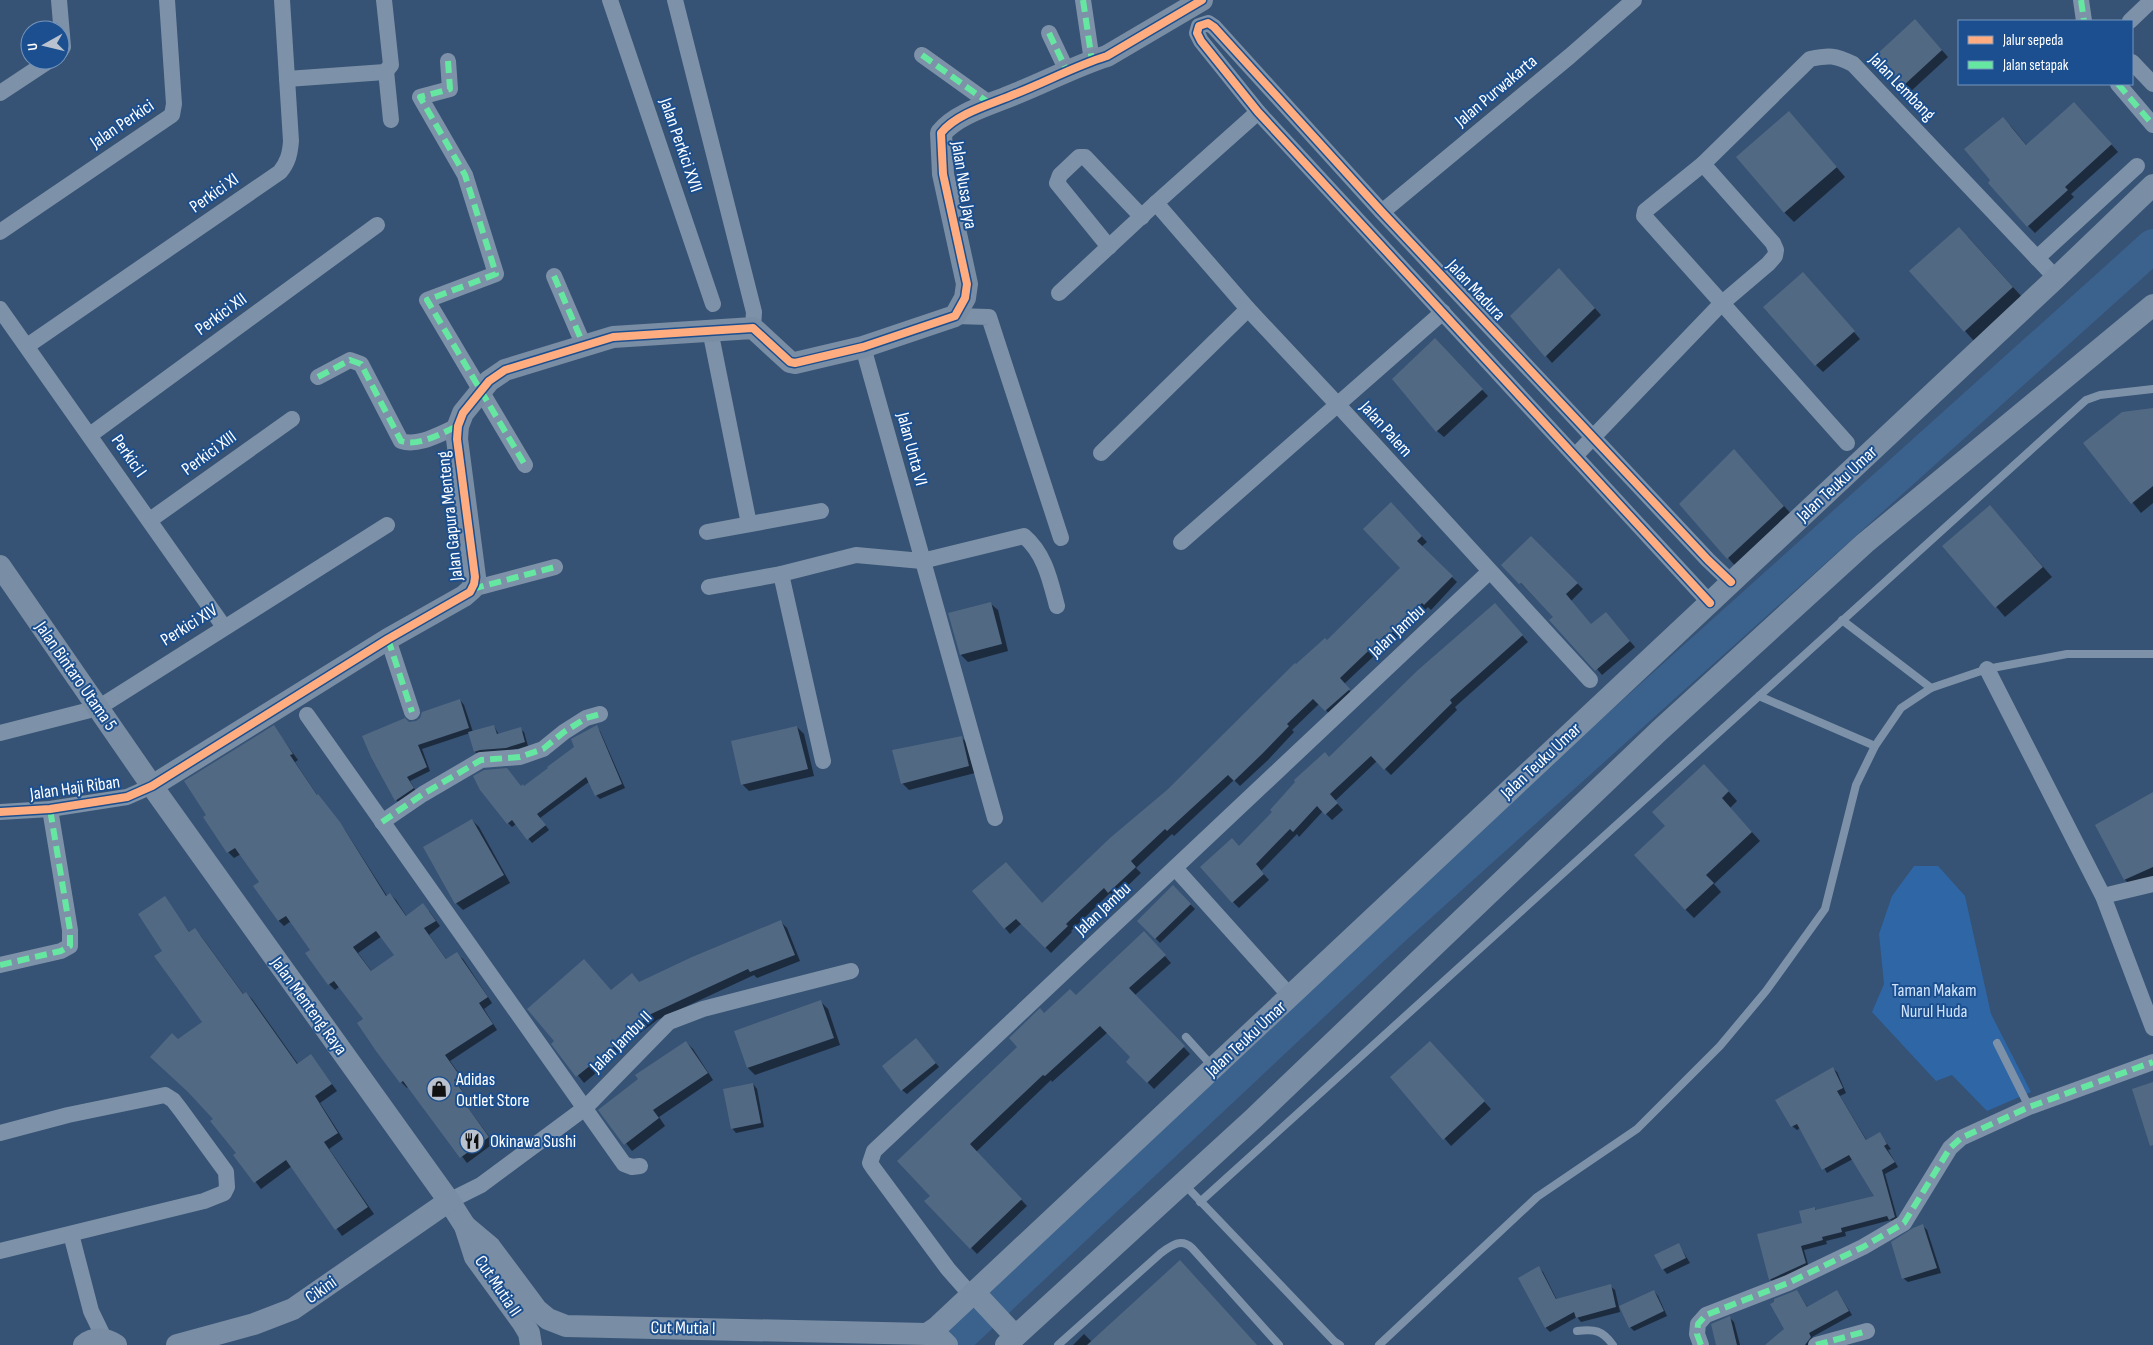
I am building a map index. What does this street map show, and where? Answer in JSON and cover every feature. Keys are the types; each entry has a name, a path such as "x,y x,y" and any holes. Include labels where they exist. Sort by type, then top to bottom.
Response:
{"main road":[{"name":"Jalan Nusa Jaya","path":"955,316 965,298 967,284 944,174 941,133 946,126 990,103 1107,56 1202,0"},
{"name":"Jalan Teuku Umar","path":"939,1340 936,1328 977,1298 1215,1068 2153,185"},
{"path":"977,1298 1008,1335 1183,1183 1262,1111 1659,731 1857,550 2153,305"},
{"path":"753,328 790,362 795,363 863,347 955,316"},
{"name":"Jalan Gapura Menteng","path":"152,786 388,639 464,596 472,589 474,577 457,439 458,426 463,413 482,388 504,370 613,337 753,328"},
{"name":"Jalan Bintaro Utama 5","path":"0,566 152,786"},
{"name":"Jalan Menteng Raya","path":"152,786 465,1226"},
{"name":"Cikini","path":"177,1345 254,1324 294,1309 449,1202"},
{"name":"Cut Mutia I","path":"465,1226 490,1247 537,1310 548,1319 566,1326 939,1340"},
{"name":"Cut Mutia II","path":"465,1226 476,1257 523,1323 531,1345"},
{"path":"542,1345 554,1332 566,1326"}],"street":[{"path":"59,0 61,20"},
{"name":"Jalan Perkici","path":"0,232 172,115 174,104 167,0"},
{"name":"Perkici XI","path":"27,346 280,172 286,165 290,153 282,0"},
{"path":"384,0 392,120"},
{"name":"Jalan Perkici XVII","path":"610,0 713,304"},
{"path":"675,0 754,312 753,328"},
{"path":"1083,0 1092,61"},
{"name":"Jalan Purwakarta","path":"1382,212 1570,56 1634,0"},
{"path":"2081,0 2084,20"},
{"path":"2131,20 2152,0"},
{"name":"Jalan Madura","path":"1258,112 1201,41 1197,33 1199,26 1208,23 1214,26 1382,212 1708,560 1732,582"},
{"path":"1049,33 1067,72"},
{"path":"922,55 990,103"},
{"name":"Jalan Lembang","path":"1847,443 1644,216 1645,210 1703,164 1810,59 1830,55 1853,64 2056,278"},
{"path":"448,60 450,89 420,97 466,174 496,274 427,300 482,388 525,465"},
{"path":"2133,63 2153,84"},
{"path":"287,79 389,68"},
{"path":"0,93 35,70"},
{"path":"2119,85 2153,125"},
{"path":"1059,293 1156,202 1258,112 1710,603"},
{"path":"1109,247 1057,182 1060,175 1079,157 1085,157 1142,217"},
{"path":"1575,456 1721,304 1775,256 1776,250 1773,243 1703,164"},
{"path":"2037,258 2137,166"},
{"name":"Jalan Palem","path":"1156,202 1248,309 1590,680"},
{"name":"Perkici XII","path":"90,435 377,225"},
{"path":"554,276 584,346"},
{"name":"Perkici I","path":"0,309 224,627"},
{"path":"1101,453 1248,309"},
{"path":"1181,542 1443,312"},
{"path":"955,316 989,317 1061,538"},
{"path":"710,330 749,524"},
{"name":"Jalan Unta VI","path":"863,347 995,818"},
{"path":"318,377 350,360 361,364 400,441 409,444 422,441 458,426"},
{"name":"Perkici XIII","path":"150,520 292,418"},
{"path":"707,532 821,511"},
{"name":"Perkici XIV","path":"0,733 98,708 387,525"},
{"path":"709,587 781,574 856,555 922,561 1024,536 1034,545 1044,562 1057,606"},
{"path":"472,589 555,567"},
{"name":"Jalan Jambu","path":"977,1298 948,1269 874,1169 870,1163 871,1155 1489,572"},
{"path":"781,574 823,761"},
{"path":"388,639 412,712"},
{"path":"1988,669 2103,896 2153,1028"},
{"path":"382,822 423,794 481,760 520,757 543,749 564,732 586,718 600,714"},
{"path":"307,715 624,1164 632,1167 640,1166"},
{"name":"Jalan Haji Riban","path":"0,812 50,809 128,796 152,786"},
{"path":"0,965 61,951 70,946 70,930 50,809"},
{"path":"1175,868 1291,997"},
{"path":"2103,896 2153,884"},
{"name":"Jalan Jambu II","path":"449,1202 481,1185 585,1108 669,1022 703,1009 851,971"},
{"path":"1699,1340 1698,1324 1706,1316 1788,1283 1863,1247 1904,1224 1950,1148 1961,1138 2029,1107 2153,1062"},
{"path":"0,1133 68,1115 165,1095 173,1100 226,1172 227,1187 224,1193 204,1201 0,1251"},
{"path":"71,1234 98,1343"},
{"path":"1816,1345 1867,1331"}],"lane":[{"path":"1200,1202 2086,400 2100,395 2153,389"},
{"path":"1842,620 1931,688"},
{"path":"1379,1345 1537,1197 1637,1129 1720,1046 1766,991 1824,908 1856,785 1875,746 1902,708 1931,688 1988,669 2067,654 2153,654"},
{"path":"1759,696 1875,746"},
{"path":"1186,1037 1215,1068"},
{"path":"1996,1043 2029,1107"},
{"path":"1183,1183 1334,1342 1340,1345"},
{"path":"1058,1345 1162,1253 1181,1242 1186,1243 1192,1248 1279,1345"},
{"path":"1577,1331 1590,1329 1605,1334 1612,1345"}],"green space":[{"name":"Taman Makam Nurul Huda","path":"1914,866 1938,866 1965,896 1991,1014 2031,1092 1987,1111 1952,1075 1936,1081 1872,1012 1884,984 1879,934 1892,896"}],"building":[{"path":"1915,19 1942,50 1903,86 1875,56"},
{"path":"2074,102 2112,144 2065,187 2068,190 2027,227 1988,183 1990,180 1964,149 2003,117 2026,145"},
{"path":"1789,111 1837,167 1784,213 1736,157"},
{"path":"1959,227 2013,287 1964,332 1909,271"},
{"path":"1559,268 1595,308 1545,357 1510,316"},
{"path":"1803,272 1855,331 1815,366 1763,307"},
{"path":"1435,338 1483,389 1436,432 1392,379"},
{"path":"2153,408 2153,486 2131,504 2083,443 2122,412"},
{"path":"1734,449 1784,506 1727,559 1679,504"},
{"path":"1391,502 1422,536 1417,541 1453,576 1424,605 1422,603 1387,637 1385,635 1340,678 1350,689 1325,711 1313,699 1234,781 1228,775 1167,831 1165,829 1131,861 1136,867 1108,893 1104,888 1066,924 1068,926 1045,948 1016,919 1004,929 972,891 1006,862 1042,903 1110,838 1167,790 1295,663 1325,638 1327,640 1400,568 1363,529"},
{"path":"1990,505 2043,567 1995,608 1942,546"},
{"path":"1531,536 1578,583 1566,594 1591,624 1606,612 1630,641 1595,671 1549,620 1553,617 1501,565"},
{"path":"991,602 1002,644 960,655 948,613"},
{"path":"1495,603 1523,635 1450,700 1452,703 1384,770 1371,756 1330,794 1338,803 1325,815 1317,806 1293,832 1290,829 1256,864 1264,874 1232,903 1200,867 1232,838 1239,846 1272,812 1270,810 1295,782 1294,780 1325,752 1329,757 1418,670"},
{"path":"460,699 469,728 418,745 427,767 407,777 414,788 395,801 362,736 405,718 409,722 416,721 420,718 422,712"},
{"path":"274,725 293,754 290,755 317,795 340,822 386,896 390,893 406,916 423,903 436,921 424,928 446,959 457,952 488,997 479,1003 493,1024 445,1055 460,1076 454,1080 465,1095 461,1098 489,1137 460,1158 403,1081 400,1083 376,1051 357,1023 363,1019 334,981 328,985 305,953 310,950 286,916 278,921 253,886 259,882 235,848 227,853 203,817 206,815 184,781","holes":["376,931 394,955 371,971 353,947"]},
{"path":"494,725 497,734 521,727 525,742 506,748 474,752 468,732"},
{"path":"597,725 622,784 595,796 586,777 537,814 546,825 527,840 512,820 507,824 480,790 473,776 484,770 507,768 521,786 523,784 524,786 574,747 571,739"},
{"path":"797,726 808,769 741,785 731,741"},
{"path":"962,736 969,766 901,784 892,750"},
{"path":"1704,764 1729,791 1722,798 1752,832 1706,875 1714,883 1685,910 1634,855 1665,826 1652,812"},
{"path":"2153,792 2153,867 2124,880 2095,825"},
{"path":"472,819 504,875 455,904 423,847"},
{"path":"1173,885 1191,904 1155,939 1137,921"},
{"path":"165,896 189,932 195,928 243,994 246,992 297,1064 311,1054 332,1084 315,1096 338,1133 324,1142 368,1207 335,1230 286,1160 254,1183 233,1155 236,1153 210,1121 213,1119 188,1092 150,1057 172,1033 178,1039 202,1022 154,956 162,951 138,914"},
{"path":"781,920 795,955 750,972 748,969 651,1014 621,1037 623,1039 576,1077 551,1044 554,1041 527,1009 584,959 611,990 632,973 639,982 692,957"},
{"path":"1144,931 1166,955 1129,988 1185,1046 1147,1083 1126,1062 1130,1057 1100,1026 1045,1076 1043,1075 970,1144 1022,1199 970,1249 924,1201 930,1196 897,1161 1017,1047 1009,1038 1040,1008 1044,1013 1070,989 1076,995"},
{"path":"821,1000 834,1038 747,1068 734,1031"},
{"path":"916,1038 936,1063 901,1091 882,1066"},
{"path":"686,1041 708,1073 653,1110 659,1118 624,1145 598,1110 638,1079 635,1075"},
{"path":"1430,1041 1485,1101 1443,1140 1390,1077"},
{"path":"1833,1067 1843,1088 1837,1091 1866,1140 1880,1132 1887,1144 1884,1146 1895,1162 1882,1170 1895,1217 1889,1220 1887,1216 1841,1228 1842,1232 1822,1237 1823,1240 1801,1246 1806,1263 1769,1280 1757,1234 1802,1223 1799,1211 1815,1207 1815,1210 1874,1196 1849,1155 1822,1170 1797,1124 1791,1127 1775,1100"},
{"path":"2153,1082 2153,1145 2150,1146 2132,1089"},
{"path":"753,1083 761,1123 731,1129 723,1089"},
{"path":"1923,1224 1937,1268 1902,1279 1891,1242"},
{"path":"1679,1243 1686,1258 1662,1270 1654,1255"},
{"path":"1180,1260 1257,1345 1087,1345"},
{"path":"1539,1266 1556,1299 1611,1284 1616,1307 1576,1318 1574,1312 1545,1328 1518,1278"},
{"path":"1654,1290 1664,1311 1629,1328 1619,1306"},
{"path":"1797,1290 1807,1307 1837,1290 1849,1311 1809,1333 1811,1337 1805,1345 1765,1345 1784,1329 1770,1304 1774,1302 1774,1299"},
{"path":"1730,1316 1737,1345 1716,1345 1711,1324"}],"waterway":[{"path":"950,1345 1392,930 2153,246"}],"marked path":[{"path":"1083,0 1092,61"},
{"path":"2081,0 2084,20"},
{"path":"1049,33 1067,71"},
{"path":"922,55 989,103"},
{"path":"448,61 450,89 420,97 465,175 496,274 427,300 525,465"},
{"path":"2119,85 2153,125"},
{"path":"554,276 584,346"},
{"path":"318,377 350,360 361,364 401,441 422,441 458,426"},
{"path":"472,589 555,567"},
{"path":"388,639 412,712"},
{"path":"382,822 423,794 481,760 520,757 543,749 564,732 586,718 600,714"},
{"path":"0,965 61,951 70,946 70,930 50,809"},
{"path":"1701,1345 1697,1334 1698,1324 1706,1315 1788,1283 1863,1247 1904,1223 1950,1148 1961,1138 2029,1107 2153,1062"},
{"path":"1816,1345 1867,1331"}],"cycle path":[{"path":"0,812 50,809 127,797 152,786 388,639 470,592 475,577 457,439 458,426 463,413 489,381 505,370 613,337 753,328 790,362 795,363 863,347 955,316 965,298 967,284 943,174 941,133 956,120 975,110 1083,64 1107,56 1202,0"},
{"path":"1710,603 1258,112 1201,41 1197,33 1199,26 1208,23 1214,27 1382,212 1708,560 1731,582"}],"place":[{"name":"Adidas Outlet Store","path":"439,1089"},
{"name":"Okinawa Sushi","path":"472,1141"}]}
